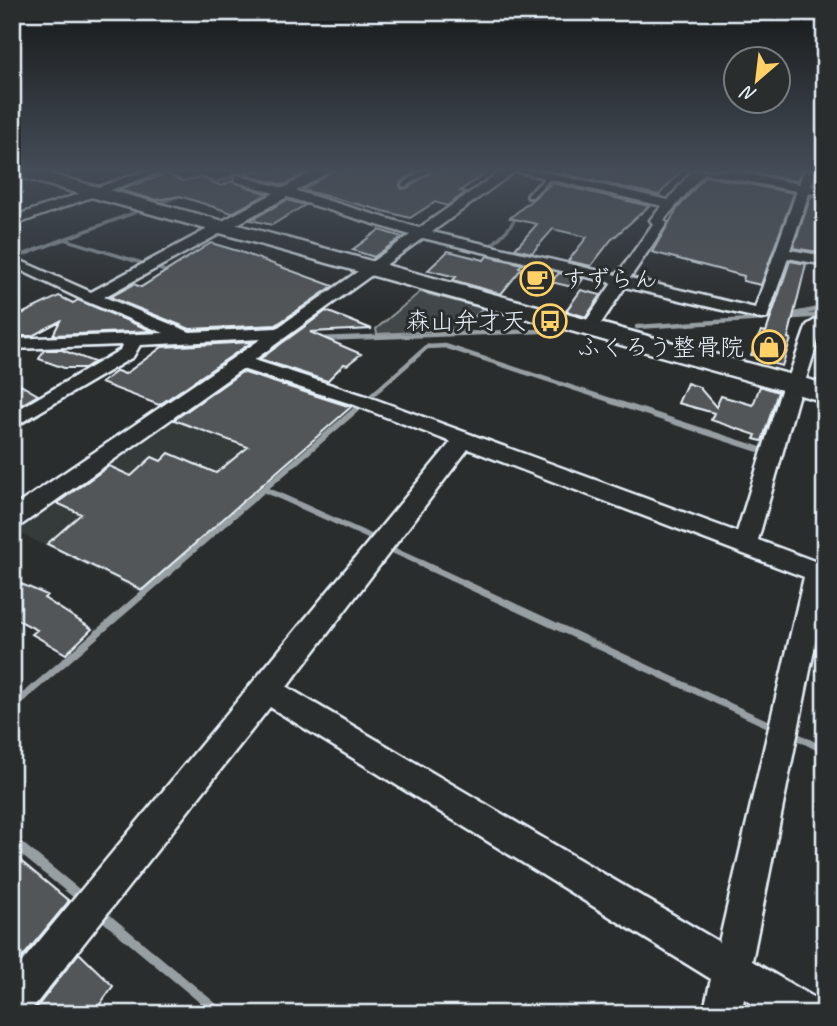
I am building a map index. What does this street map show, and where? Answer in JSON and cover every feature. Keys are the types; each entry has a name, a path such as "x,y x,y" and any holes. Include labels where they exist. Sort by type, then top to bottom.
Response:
{"main road":[{"path":"195,219 825,393"}],"street":[{"path":"91,298 235,219"},
{"path":"376,219 423,233 761,314 793,219"},
{"path":"12,520 443,219"},
{"path":"590,327 660,223 658,219"},
{"path":"781,252 825,261"},
{"path":"13,261 91,298 188,337"},
{"path":"745,546 793,384 815,325"},
{"path":"12,344 131,345 188,337 273,338"},
{"path":"12,422 131,345"},
{"path":"240,362 359,400 821,574 722,1014"},
{"path":"12,1004 267,690 465,439"},
{"path":"267,690 804,1014"}],"shaded area":[{"path":"420,292 483,308 462,330 377,334 376,329"},
{"path":"241,367 359,405 140,593 12,529"}],"building":[{"path":"253,219 282,219 272,225 251,220"},
{"path":"514,219 635,219 611,240 591,266 568,261 587,237 553,229 532,253 515,249 537,224"},
{"path":"671,219 785,219 761,285 743,281 744,276 652,252"},
{"path":"803,219 825,219 825,253 793,248"},
{"path":"379,230 402,237 374,257 352,250"},
{"path":"211,243 333,286 276,325 190,329 110,297 134,284 141,287"},
{"path":"448,251 484,260 487,256 522,264 519,267 522,268 501,294 428,270"},
{"path":"790,261 806,264 788,338 791,339 782,366 751,355 761,331 766,332"},
{"path":"559,273 583,279 576,288 551,282"},
{"path":"581,290 601,295 586,317 566,311"},
{"path":"59,296 73,303 78,300 152,331 53,335 60,321 32,336 12,336 13,318"},
{"path":"326,311 372,329 310,332 361,354 347,365 344,364 327,381 260,359"},
{"path":"252,342 159,405 101,383 117,371 125,374 162,347"},
{"path":"44,350 62,350 94,362 85,368 64,368 39,359"},
{"path":"242,372 351,407 142,590 47,544 81,514 57,503 109,466 131,476 152,457 161,461 169,453 216,473 248,447 174,420"},
{"path":"12,380 38,395 12,410"},
{"path":"687,383 699,387 716,407 721,396 753,405 760,386 778,392 762,441 754,439 756,435 711,420 714,413 678,403"},
{"path":"12,580 47,595 44,598 92,629 66,654 32,634 37,630 12,617"},
{"path":"12,854 69,901 12,970"},
{"path":"79,953 113,986 93,1014 44,1014 37,1007"}],"waterway":[{"path":"64,239 118,219"},
{"path":"491,246 515,219"},
{"path":"12,259 64,239"},
{"path":"64,239 145,264"},
{"path":"153,267 174,274 169,272"},
{"path":"768,313 794,314 825,308"},
{"path":"637,327 825,315"},
{"path":"318,339 569,330"},
{"path":"12,349 294,340"},
{"path":"370,397 428,346"},
{"path":"427,347 445,346 616,402"},
{"path":"611,401 767,452"},
{"path":"177,564 359,407"},
{"path":"12,428 38,413"},
{"path":"264,489 375,539"},
{"path":"386,550 388,548 423,564"},
{"path":"12,707 179,563"},
{"path":"420,563 774,727"},
{"path":"793,734 825,751"},
{"path":"12,841 82,898"},
{"path":"100,913 221,1014"}],"place":[{"name":"すずらん","path":"537,279"},
{"name":"森山弁才天","path":"550,321"},
{"name":"ふくろう整骨院","path":"769,347"}]}
